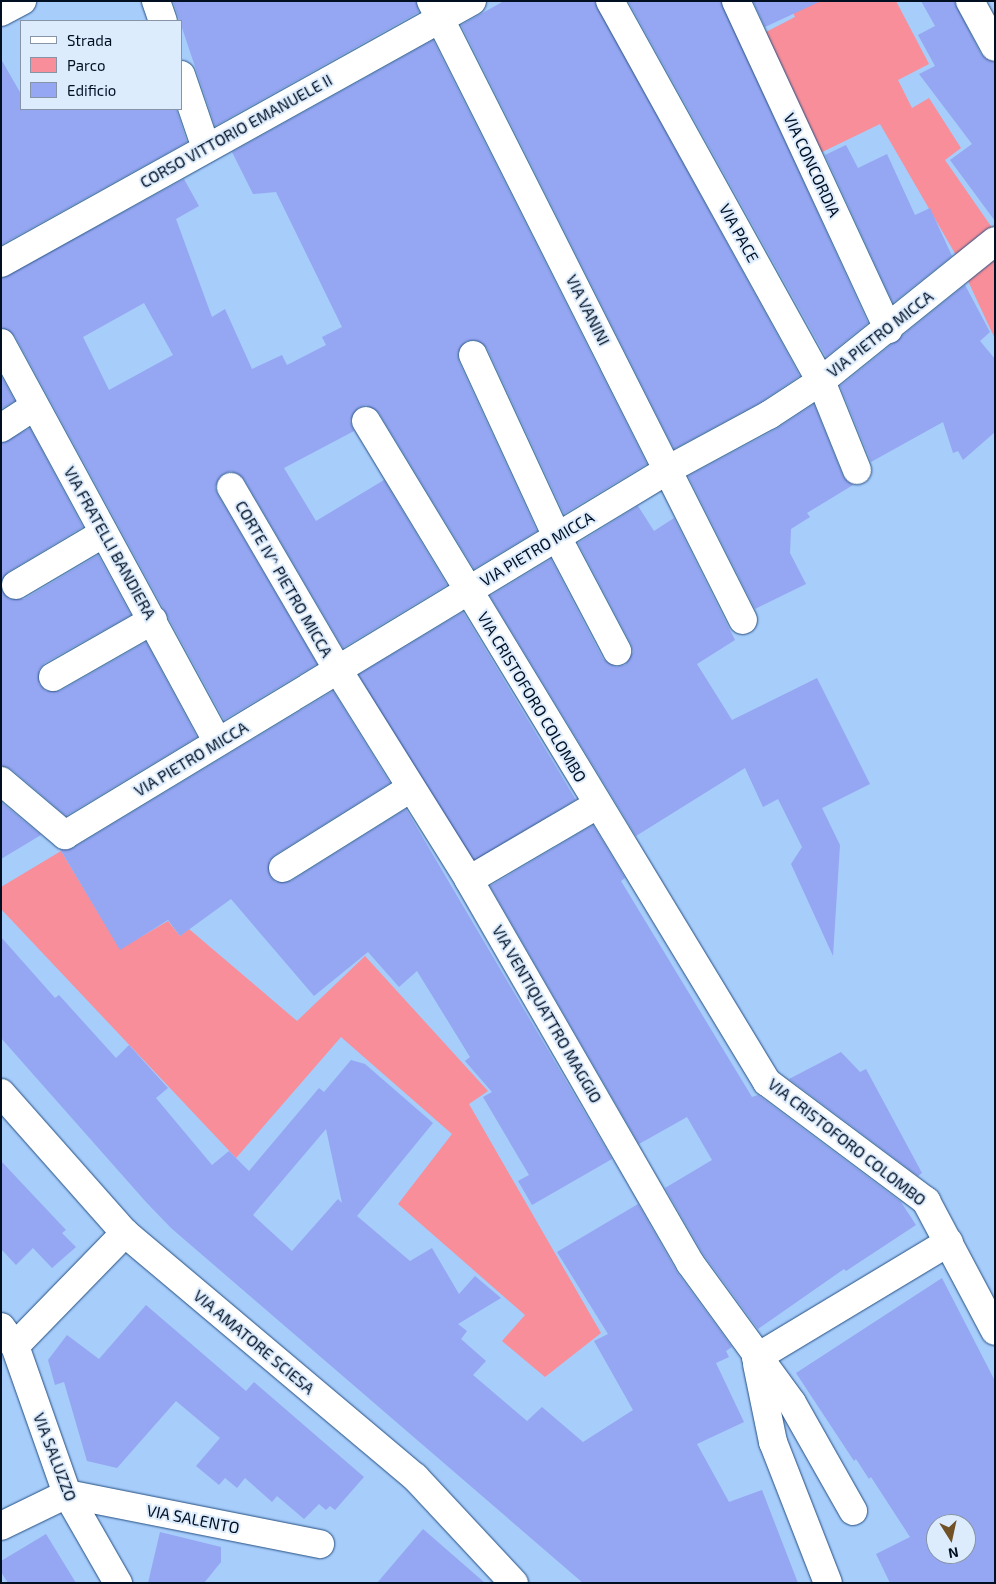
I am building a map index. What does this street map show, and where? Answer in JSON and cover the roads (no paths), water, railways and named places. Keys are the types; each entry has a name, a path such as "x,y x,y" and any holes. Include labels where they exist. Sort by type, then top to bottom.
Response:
{"street":[{"path":"1,12 22,1"},
{"path":"156,1 163,20"},
{"name":"CORSO VITTORIO EMANUELE II","path":"1,263 206,148 436,10 472,1"},
{"name":"VIA PACE","path":"610,1 820,381 857,470"},
{"name":"VIA CONCORDIA","path":"736,1 888,329"},
{"path":"970,1 995,47"},
{"name":"VIA VANINI","path":"436,10 743,620"},
{"path":"182,78 206,148"},
{"name":"VIA PIETRO MICCA","path":"1,781 65,836 468,590 669,470 769,416 820,381 888,329 995,241"},
{"name":"VIA FRATELLI BANDIERA","path":"1,343 218,742"},
{"path":"473,355 557,538 616,651"},
{"path":"1,428 35,406"},
{"name":"VIA CRISTOFORO COLOMBO","path":"366,421 597,805 767,1082 926,1201 995,1331"},
{"name":"CORTE IV^ PIETRO MICCA","path":"231,487 338,670"},
{"path":"16,584 104,533"},
{"path":"53,677 152,620"},
{"name":"VIA VENTIQUATTRO MAGGIO","path":"338,670 470,880 690,1263 756,1358 792,1404 853,1511"},
{"path":"283,868 411,788"},
{"path":"470,880 597,805"},
{"name":"VIA AMATORE SCIESA","path":"1,1093 125,1233 415,1477 514,1583"},
{"path":"8,1336 125,1233"},
{"path":"756,1358 949,1242"},
{"name":"VIA SALUZZO","path":"8,1336 66,1494 118,1583"},
{"name":"VIA VENTIQUATTRO MAGGIO","path":"756,1358 773,1442 828,1583"},
{"path":"1,1526 66,1494"},
{"name":"VIA SALENTO","path":"66,1494 320,1544"}]}
